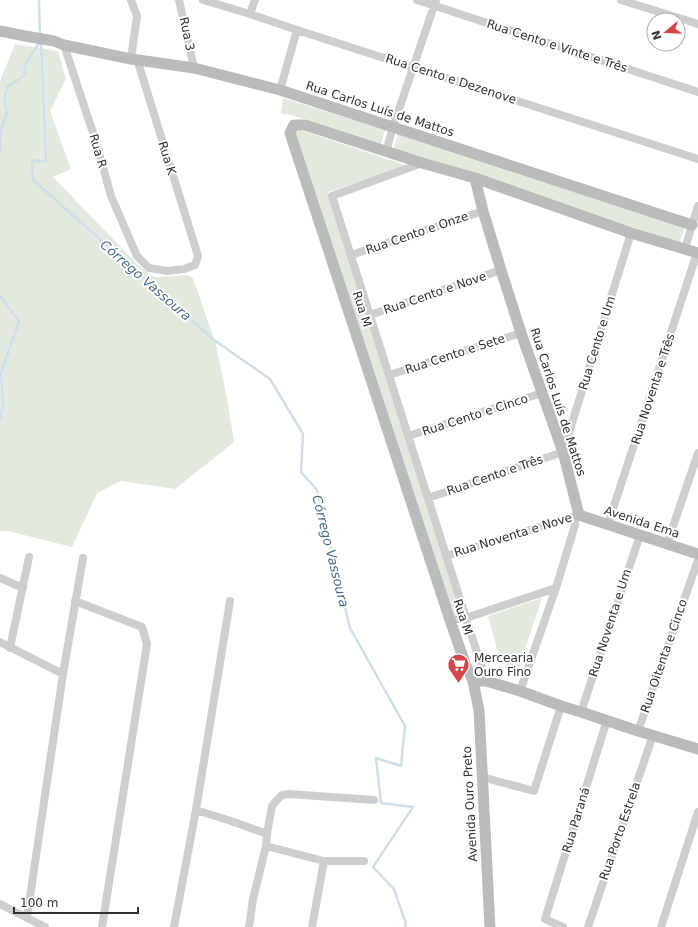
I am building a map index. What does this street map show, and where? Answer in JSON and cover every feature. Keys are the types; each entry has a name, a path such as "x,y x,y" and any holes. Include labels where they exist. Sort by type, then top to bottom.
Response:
{"street":[{"path":"131,0 137,16 134,59"},
{"name":"Rua 3","path":"180,0 194,68"},
{"name":"Rua Cento e Dezenove","path":"203,0 698,159"},
{"path":"250,14 255,0"},
{"name":"Rua Cento e Vinte e Três","path":"417,0 435,3 698,92"},
{"path":"622,0 698,24"},
{"path":"386,152 435,3"},
{"name":"Rua Carlos Luís de Mattos","path":"0,30 134,59 194,68 280,90 692,225"},
{"path":"280,90 297,30"},
{"name":"Rua R","path":"59,43 96,142 111,196 138,256 149,268 168,271 184,269 195,265 198,256"},
{"name":"Rua K","path":"134,59 198,256"},
{"name":"Rua M","path":"473,681 450,620 290,133 294,125 305,125 386,152 475,178"},
{"name":"Rua M","path":"422,163 332,196 486,681"},
{"path":"475,178 631,233 698,253"},
{"name":"Rua Carlos Luís de Mattos","path":"475,178 483,211 521,333 563,452 577,515"},
{"path":"685,248 698,208"},
{"name":"Rua Cento e Onze","path":"351,255 483,211"},
{"name":"Rua Cento e Um","path":"563,452 631,233"},
{"name":"Rua Noventa e Três","path":"608,524 698,253"},
{"name":"Rua Cento e Nove","path":"370,315 501,270"},
{"name":"Rua Cento e Sete","path":"389,375 521,333"},
{"name":"Rua Cento e Cinco","path":"408,436 542,393"},
{"name":"Rua Cento e Três","path":"428,498 563,452"},
{"path":"667,544 698,453"},
{"path":"520,691 556,588 577,515"},
{"name":"Avenida Ema","path":"577,515 698,554"},
{"name":"Rua Noventa e Nove","path":"446,556 577,515"},
{"name":"Rua Noventa e Um","path":"581,712 640,535"},
{"path":"10,648 29,557"},
{"path":"27,917 63,674 83,558"},
{"name":"Rua Oitenta e Cinco","path":"638,731 698,560"},
{"path":"0,578 23,588"},
{"path":"450,620 466,618 556,588"},
{"path":"75,601 142,627 147,644 102,927"},
{"path":"174,927 196,810 230,601"},
{"path":"0,642 63,674"},
{"path":"473,681 486,681 520,691 561,706 698,749"},
{"name":"Avenida Ouro Preto","path":"473,681 479,710 490,927"},
{"path":"482,777 534,790 561,706"},
{"name":"Rua Paraná","path":"563,927 544,919 607,720"},
{"name":"Rua Porto Estrela","path":"588,927 653,735"},
{"path":"249,927 253,899 266,846 272,806 276,801 282,795 289,794 374,800"},
{"path":"196,810 267,834"},
{"path":"661,927 698,812"},
{"path":"266,846 324,861 364,861"},
{"path":"312,927 324,861"},
{"path":"0,904 45,927"}],"shaded area":[{"path":"15,44 58,51 66,79 50,111 71,169 53,177 140,267 154,277 187,275 193,278 216,345 234,442 175,489 121,481 97,493 72,547 8,531 0,531 0,81"},
{"path":"283,98 385,130 381,144 291,115 281,114"},
{"path":"301,130 408,166 328,192 464,613 453,616 293,135"},
{"path":"398,134 685,227 680,243 393,150"},
{"path":"542,598 519,668 501,663 488,616"}],"waterway":[{"name":"Córrego Vassoura","path":"39,0 40,36"},
{"name":"Córrego Vassoura","path":"41,41 46,162 32,160 33,180 214,340 270,379 303,434 301,472 317,490 350,628 405,726 401,766 376,758 381,803 413,807 373,867 394,889 406,924 405,927"},
{"path":"0,152 1,130 7,113 4,99 8,86 24,76 26,62 40,42"},
{"path":"0,296 19,321 1,373 3,405 0,420"}],"place":[{"name":"Mercearia Ouro Fino","path":"459,684"}]}
